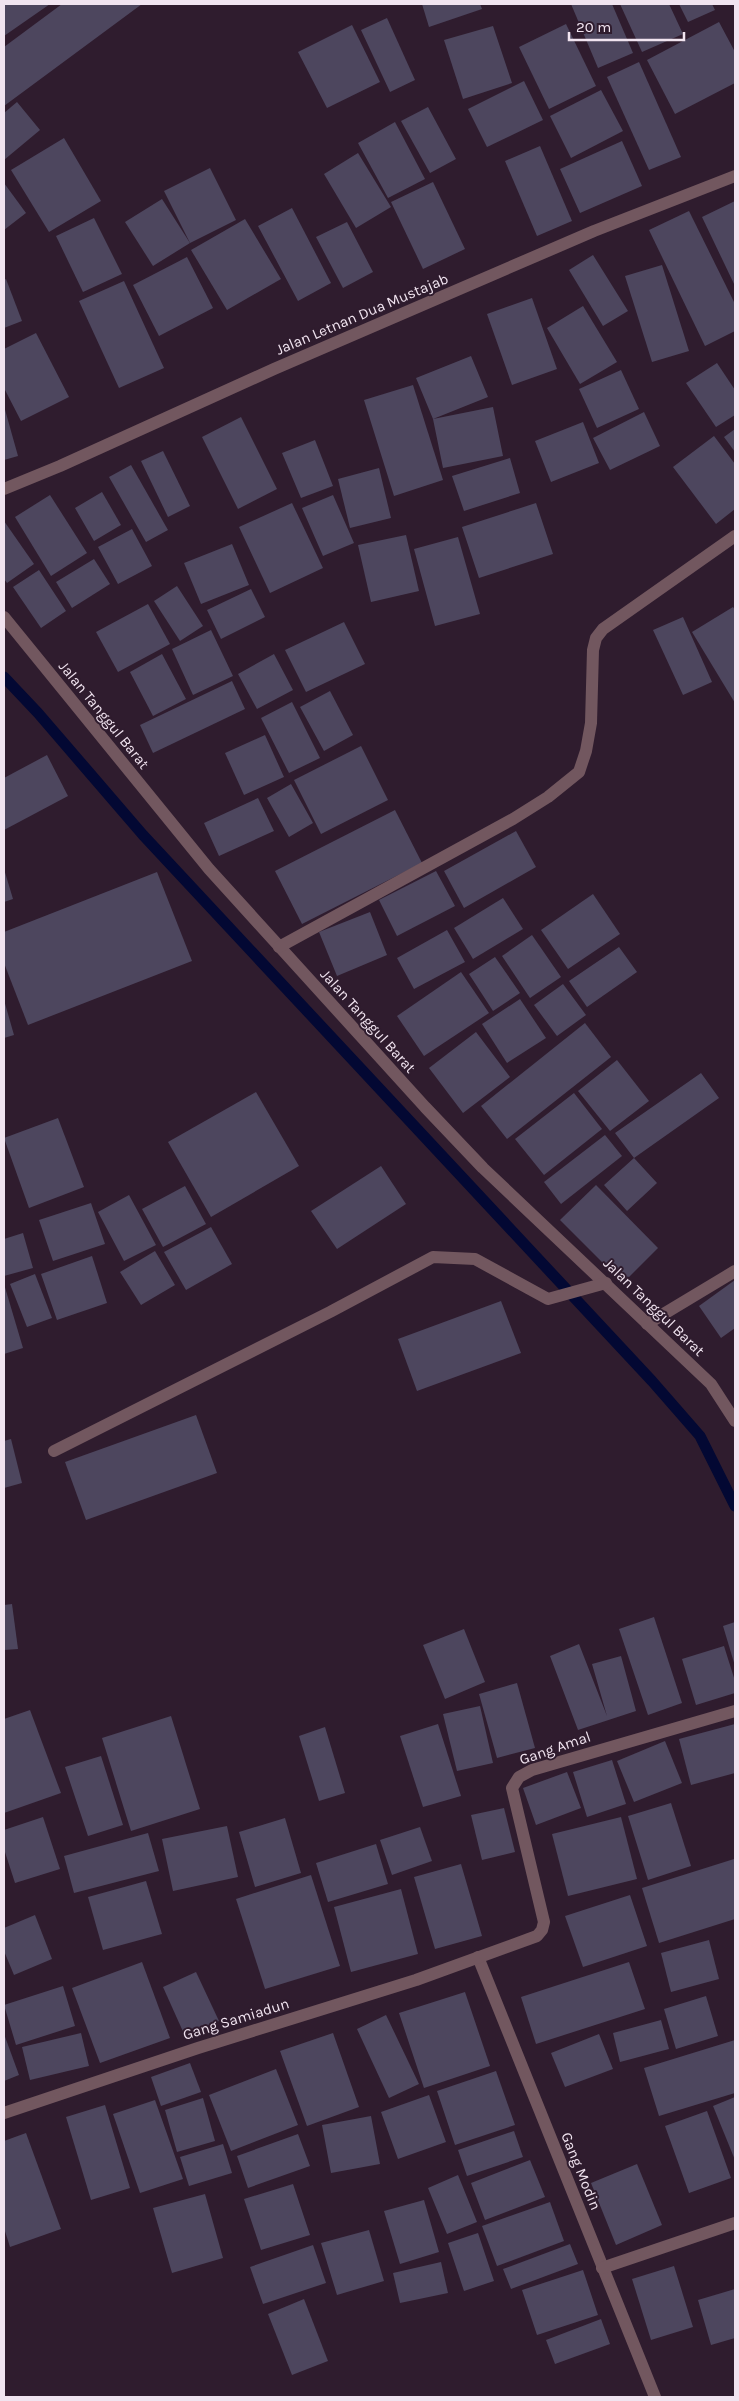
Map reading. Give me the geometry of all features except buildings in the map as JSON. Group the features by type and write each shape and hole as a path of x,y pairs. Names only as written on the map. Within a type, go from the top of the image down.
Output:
{"street":[{"name":"Jalan Letnan Dua Mustajab","path":"4,488 60,466 274,369 594,231 735,176"},
{"path":"279,947 513,819 548,797 579,772 586,752 591,723 593,650 596,638 609,624 735,536"},
{"name":"Jalan Tanggul Barat","path":"4,618 209,869 279,947 484,1168 711,1384 735,1421"},
{"path":"54,1451 330,1312 433,1257 475,1259 548,1299 606,1283"},
{"path":"647,1324 735,1271"},
{"name":"Gang Amal","path":"478,1958 538,1936 544,1922 512,1788 519,1777 532,1770 735,1711"},
{"name":"Gang Samiadun","path":"4,2113 198,2048 416,1980 478,1958"},
{"name":"Gang Modin","path":"478,1958 654,2397"},
{"path":"602,2268 735,2223"}],"waterway":[{"path":"4,677 38,713 143,835 652,1381 700,1436 735,1506"}]}
